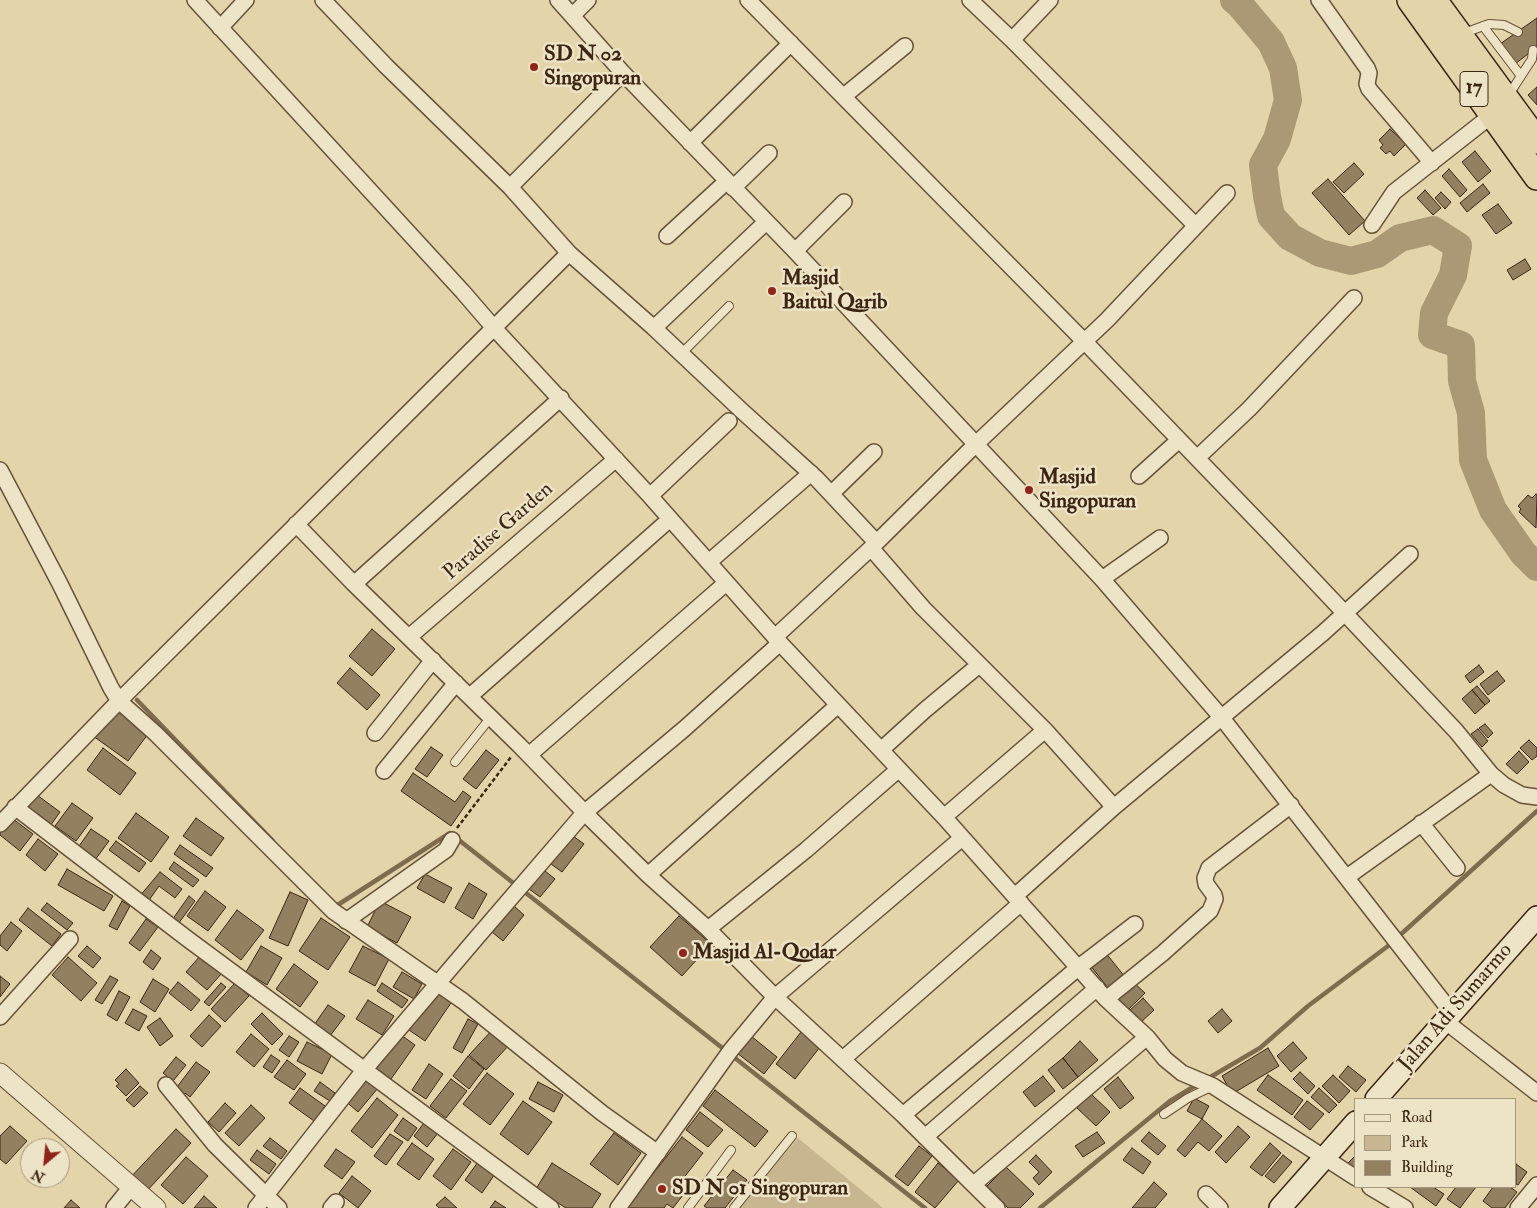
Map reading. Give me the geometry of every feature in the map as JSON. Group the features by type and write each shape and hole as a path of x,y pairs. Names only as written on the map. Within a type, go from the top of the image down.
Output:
{"highway":[{"name":"17","path":"1410,0 1451,40 1499,107 1537,177"},
{"name":"17","path":"1434,0 1451,40"},
{"name":"17","path":"1499,107 1537,141"}],"main road":[{"name":"Jalan Adi Sumarmo","path":"1377,1098 1448,1017 1534,926"},
{"path":"1280,1208 1354,1124"}],"street":[{"path":"195,0 494,328 561,398 778,640 944,817 1102,993 1147,1037 1165,1059 1182,1073 1205,1083 1354,1177"},
{"path":"220,28 246,0"},
{"path":"322,0 386,66 510,187 569,253 654,328 811,473 831,494 923,608 1045,730 1114,807"},
{"path":"558,0 623,73 795,251 1102,579 1222,718 1347,877 1448,1017 1537,1093"},
{"path":"573,15 588,0"},
{"path":"748,0 1271,534 1344,614 1456,731 1491,774 1504,785 1522,794 1537,797"},
{"path":"971,0 1196,226"},
{"path":"1012,40 1050,0"},
{"path":"1319,0 1367,68 1369,73 1368,89 1432,163"},
{"path":"690,142 791,43"},
{"path":"844,96 905,46"},
{"path":"510,187 623,73"},
{"path":"1372,225 1394,192 1499,107"},
{"path":"667,236 769,153"},
{"path":"256,1208 365,1070 584,813 684,729 778,640 976,444 1107,320 1227,193"},
{"path":"795,251 844,202"},
{"path":"654,328 766,222"},
{"path":"0,824 119,701 569,253"},
{"path":"1197,458 1249,409 1354,298"},
{"path":"354,584 561,398"},
{"path":"650,496 729,422"},
{"path":"1138,476 1180,440"},
{"path":"831,494 874,452"},
{"name":"Paradise Garden","path":"409,637 616,459"},
{"path":"0,470 119,701 155,733 298,877 346,921 439,983 602,1113 658,1153"},
{"path":"709,562 811,473"},
{"path":"470,696 670,519"},
{"path":"296,524 354,584 524,750 584,813 648,875 708,929 775,997 844,1058 998,1208"},
{"path":"1102,579 1160,538"},
{"path":"844,1058 1018,899 1114,807 1344,614 1410,554"},
{"path":"524,750 726,582"},
{"path":"375,733 433,660"},
{"path":"881,750 979,665"},
{"path":"384,771 456,683"},
{"path":"648,875 838,705"},
{"path":"944,817 1045,730"},
{"path":"708,929 806,850 899,769"},
{"path":"1347,877 1491,774"},
{"path":"925,1137 1102,993 1163,953 1210,910 1215,899 1206,884 1205,878 1209,868 1290,805"},
{"path":"15,808 189,940 551,1208"},
{"path":"1421,823 1457,868"},
{"path":"346,921 446,850 454,835"},
{"path":"618,1208 731,1050 775,997 962,838"},
{"path":"903,1115 1079,967 1135,924"},
{"path":"0,1017 70,939"},
{"path":"974,1184 1147,1037"},
{"path":"0,1073 156,1208"},
{"path":"166,1085 215,1145 280,1208"},
{"path":"1518,1208 1537,1185"},
{"path":"114,1208 131,1187"},
{"path":"1372,1188 1405,1208"},
{"path":"1206,1194 1220,1208"}],"lane":[{"path":"1451,40 1489,24 1504,25 1518,32"},
{"path":"1483,26 1521,76"},
{"path":"1499,107 1532,59 1533,50"},
{"path":"682,354 729,306"},
{"path":"455,762 491,717"},
{"path":"1164,1114 1188,1098 1205,1083"},
{"path":"734,1208 792,1136"},
{"path":"688,1208 731,1150"}],"path":[{"path":"454,835 524,750"}],"green space":[{"path":"798,1138 883,1208 739,1208"}],"building":[{"path":"1537,18 1537,47 1515,64 1500,44"},
{"path":"1537,87 1537,105 1528,95"},
{"path":"1390,129 1406,144 1394,156 1390,151 1386,154 1380,148 1383,145 1379,140"},
{"path":"1475,151 1491,171 1478,182 1462,162"},
{"path":"1354,163 1364,174 1344,193 1333,182"},
{"path":"1449,169 1467,190 1460,197 1442,176"},
{"path":"1328,179 1365,221 1349,235 1312,193"},
{"path":"1483,184 1490,193 1467,212 1460,203"},
{"path":"1425,190 1441,208 1433,215 1417,198"},
{"path":"1441,192 1451,202 1445,209 1435,198"},
{"path":"1498,204 1512,223 1496,234 1482,215"},
{"path":"1525,259 1531,269 1513,280 1507,270"},
{"path":"1536,494 1536,528 1519,512 1521,509 1518,506 1528,495 1532,498"},
{"path":"372,629 395,649 372,676 349,656"},
{"path":"1479,665 1484,672 1470,683 1465,676"},
{"path":"350,668 380,695 367,710 337,683"},
{"path":"1497,671 1505,681 1488,695 1480,684"},
{"path":"1477,686 1490,701 1485,705 1472,690"},
{"path":"1472,690 1485,705 1475,714 1462,699"},
{"path":"113,708 148,734 128,761 93,736"},
{"path":"1485,724 1493,733 1488,738 1479,728"},
{"path":"1478,729 1488,741 1482,747 1471,734"},
{"path":"1529,740 1537,748 1537,756 1532,760 1520,748"},
{"path":"431,747 443,755 427,777 415,769"},
{"path":"103,748 136,773 120,795 87,770"},
{"path":"486,750 499,760 476,789 463,779"},
{"path":"1519,751 1529,762 1517,774 1506,764"},
{"path":"413,773 455,802 463,791 471,797 451,826 401,791"},
{"path":"37,795 60,812 48,829 25,812"},
{"path":"72,803 93,818 76,841 55,826"},
{"path":"136,813 169,837 151,862 118,838"},
{"path":"9,816 33,834 20,851 0,835 0,827"},
{"path":"196,818 224,838 211,856 183,836"},
{"path":"91,829 109,841 92,864 75,852"},
{"path":"569,833 584,844 562,872 547,861"},
{"path":"38,839 58,854 45,871 26,855"},
{"path":"116,841 146,863 139,872 109,850"},
{"path":"180,845 213,868 206,877 174,854"},
{"path":"174,862 199,880 193,887 169,869"},
{"path":"540,867 555,879 540,897 525,886"},
{"path":"67,869 113,896 104,911 58,885"},
{"path":"160,872 182,889 175,898 159,886 147,903 139,897"},
{"path":"425,874 452,888 444,903 417,888"},
{"path":"469,883 487,894 473,919 455,908"},
{"path":"205,891 226,907 208,931 187,916"},
{"path":"290,892 308,900 288,946 269,938"},
{"path":"189,896 195,901 178,924 172,920"},
{"path":"122,901 130,906 117,930 109,926"},
{"path":"380,901 411,917 397,943 367,927"},
{"path":"47,903 73,923 67,930 41,910"},
{"path":"514,906 524,915 503,941 492,932"},
{"path":"28,908 61,934 52,946 19,920"},
{"path":"237,910 264,930 241,960 215,940"},
{"path":"679,916 711,944 682,976 650,947"},
{"path":"321,918 350,937 328,970 299,951"},
{"path":"146,919 158,927 140,951 129,943"},
{"path":"11,922 22,931 7,951 0,945 0,936"},
{"path":"87,946 101,958 93,968 78,956"},
{"path":"261,946 282,958 267,985 246,972"},
{"path":"363,946 389,959 375,986 349,972"},
{"path":"151,950 161,958 153,970 143,962"},
{"path":"1105,952 1125,977 1109,989 1089,964"},
{"path":"201,955 222,973 207,990 186,972"},
{"path":"68,957 97,983 81,1001 52,975"},
{"path":"294,964 318,982 300,1007 276,989"},
{"path":"402,972 422,984 414,999 393,987"},
{"path":"0,976 10,984 0,997"},
{"path":"110,976 118,980 102,1004 95,1000"},
{"path":"153,979 169,989 155,1012 140,1002"},
{"path":"1132,981 1145,993 1129,1009 1117,998"},
{"path":"178,982 200,1000 191,1011 169,993"},
{"path":"221,983 226,987 209,1006 204,1002"},
{"path":"235,983 249,996 225,1022 211,1009"},
{"path":"382,983 408,1000 402,1008 377,991"},
{"path":"437,989 453,1000 425,1041 409,1030"},
{"path":"119,991 130,997 117,1021 107,1015"},
{"path":"1143,998 1154,1010 1139,1024 1128,1012"},
{"path":"368,1000 394,1016 382,1035 356,1019"},
{"path":"328,1005 345,1016 330,1036 314,1025"},
{"path":"133,1009 147,1016 139,1031 125,1023"},
{"path":"1222,1009 1232,1021 1218,1033 1208,1021"},
{"path":"262,1013 283,1034 272,1045 251,1024"},
{"path":"209,1015 221,1026 202,1047 190,1036"},
{"path":"160,1018 173,1036 160,1046 147,1027"},
{"path":"468,1019 478,1024 462,1053 453,1048"},
{"path":"494,1028 511,1043 486,1070 469,1055"},
{"path":"397,1032 415,1045 391,1079 373,1066"},
{"path":"801,1032 820,1047 795,1079 776,1064"},
{"path":"251,1034 269,1049 254,1067 236,1052"},
{"path":"289,1036 299,1042 289,1057 279,1050"},
{"path":"751,1036 777,1057 764,1074 737,1053"},
{"path":"1080,1041 1098,1060 1078,1077 1063,1058"},
{"path":"307,1042 332,1054 322,1074 297,1061"},
{"path":"1293,1042 1307,1058 1291,1072 1277,1056"},
{"path":"1268,1048 1279,1066 1232,1094 1222,1076"},
{"path":"271,1055 280,1061 272,1073 263,1067"},
{"path":"468,1056 484,1069 469,1089 453,1076"},
{"path":"176,1057 186,1065 173,1081 163,1073"},
{"path":"1063,1058 1078,1077 1063,1089 1048,1070"},
{"path":"287,1060 306,1074 294,1090 274,1077"},
{"path":"196,1062 210,1072 190,1097 185,1093 181,1098 175,1094 179,1089 177,1087"},
{"path":"429,1064 443,1074 426,1099 412,1090"},
{"path":"1348,1066 1366,1080 1356,1092 1339,1077"},
{"path":"126,1069 139,1083 126,1096 116,1086 119,1084 115,1080"},
{"path":"1300,1072 1315,1086 1308,1094 1293,1079"},
{"path":"487,1073 514,1094 490,1125 463,1104"},
{"path":"364,1075 378,1088 358,1112 343,1099"},
{"path":"1268,1075 1303,1100 1292,1115 1257,1090"},
{"path":"1333,1075 1350,1091 1339,1103 1322,1086"},
{"path":"1043,1076 1055,1091 1035,1107 1023,1092"},
{"path":"1118,1077 1134,1098 1120,1109 1104,1089"},
{"path":"451,1079 467,1091 446,1118 430,1106"},
{"path":"320,1082 335,1093 330,1101 314,1091"},
{"path":"538,1082 563,1095 554,1112 529,1099"},
{"path":"140,1086 148,1093 134,1107 126,1100"},
{"path":"300,1088 325,1106 314,1121 289,1103"},
{"path":"1319,1088 1337,1105 1329,1113 1311,1097"},
{"path":"715,1090 768,1131 755,1147 703,1106"},
{"path":"1091,1094 1110,1112 1096,1126 1077,1108"},
{"path":"377,1098 398,1115 372,1148 351,1131"},
{"path":"1194,1098 1209,1106 1202,1119 1187,1111"},
{"path":"523,1101 552,1122 528,1155 500,1134"},
{"path":"1307,1101 1324,1114 1310,1130 1294,1117"},
{"path":"225,1103 236,1113 219,1132 208,1122"},
{"path":"251,1105 265,1118 239,1146 225,1133"},
{"path":"700,1112 723,1130 708,1147 686,1130"},
{"path":"403,1118 417,1128 408,1141 394,1131"},
{"path":"1202,1119 1222,1136 1209,1151 1198,1142 1185,1157 1177,1150"},
{"path":"424,1123 438,1133 427,1147 414,1136"},
{"path":"10,1126 24,1138 20,1138 20,1149 6,1164 0,1159 0,1136"},
{"path":"1238,1126 1250,1137 1226,1163 1215,1152"},
{"path":"176,1129 191,1143 145,1193 129,1179"},
{"path":"1097,1132 1105,1143 1083,1157 1075,1146"},
{"path":"1149,1132 1166,1146 1158,1155 1141,1141"},
{"path":"614,1133 641,1153 618,1185 590,1164"},
{"path":"390,1134 403,1142 386,1165 374,1156"},
{"path":"682,1137 703,1153 679,1184 687,1190 673,1208 667,1204 664,1208 626,1208"},
{"path":"270,1138 287,1151 281,1159 263,1146"},
{"path":"412,1143 434,1159 419,1180 397,1164"},
{"path":"1270,1143 1281,1153 1262,1176 1250,1167"},
{"path":"919,1146 932,1156 908,1186 895,1176"},
{"path":"1132,1148 1151,1162 1143,1174 1123,1160"},
{"path":"336,1149 355,1162 342,1179 324,1166"},
{"path":"453,1149 471,1162 451,1190 433,1176"},
{"path":"257,1150 276,1164 269,1174 250,1160"},
{"path":"1036,1155 1052,1172 1039,1185 1033,1178 1039,1172 1029,1162"},
{"path":"1283,1155 1292,1162 1274,1183 1265,1176"},
{"path":"186,1157 208,1176 183,1204 161,1185"},
{"path":"1354,1157 1354,1170 1346,1165"},
{"path":"478,1162 495,1174 482,1193 465,1180"},
{"path":"552,1163 601,1194 592,1208 566,1208 536,1189"},
{"path":"938,1163 959,1180 935,1208 915,1192"},
{"path":"1517,1165 1527,1172 1517,1184"},
{"path":"1006,1167 1034,1194 1020,1208 1008,1208 987,1186"},
{"path":"733,1170 747,1180 725,1208 707,1208 704,1206"},
{"path":"352,1176 371,1191 358,1208 339,1193"},
{"path":"1154,1182 1167,1194 1155,1208 1132,1208"},
{"path":"1411,1188 1435,1188 1444,1194 1436,1206"},
{"path":"1455,1188 1475,1188 1460,1208 1447,1199"},
{"path":"1492,1188 1511,1188 1517,1192 1505,1208 1492,1208 1483,1201"},
{"path":"204,1196 217,1208 194,1208"},
{"path":"445,1197 457,1208 439,1208 436,1205"},
{"path":"71,1200 80,1208 64,1208"},
{"path":"495,1201 506,1208 490,1208"}],"waterway":[{"path":"1234,0 1271,42 1283,68 1288,100 1277,139 1263,165 1271,216 1290,237 1320,253 1351,261 1377,254 1400,238 1433,230 1458,246 1453,275 1434,313 1432,335 1461,345 1462,381 1471,413 1473,460 1493,510 1523,553 1537,567"},
{"path":"137,700 273,841"},
{"path":"1207,1079 1260,1048 1308,1006 1388,946 1537,811"},
{"path":"334,904 336,906 450,833 925,1208"},
{"path":"1040,1208 1170,1101 1198,1084"}],"place":[{"name":"SD N 02 Singopuran","path":"534,67"},
{"name":"Masjid Baitul Qarib","path":"772,291"},
{"name":"Masjid Singopuran","path":"1029,490"},
{"name":"Masjid Al-Qodar","path":"683,953"},
{"name":"SD N 01 Singopuran","path":"662,1189"}]}
